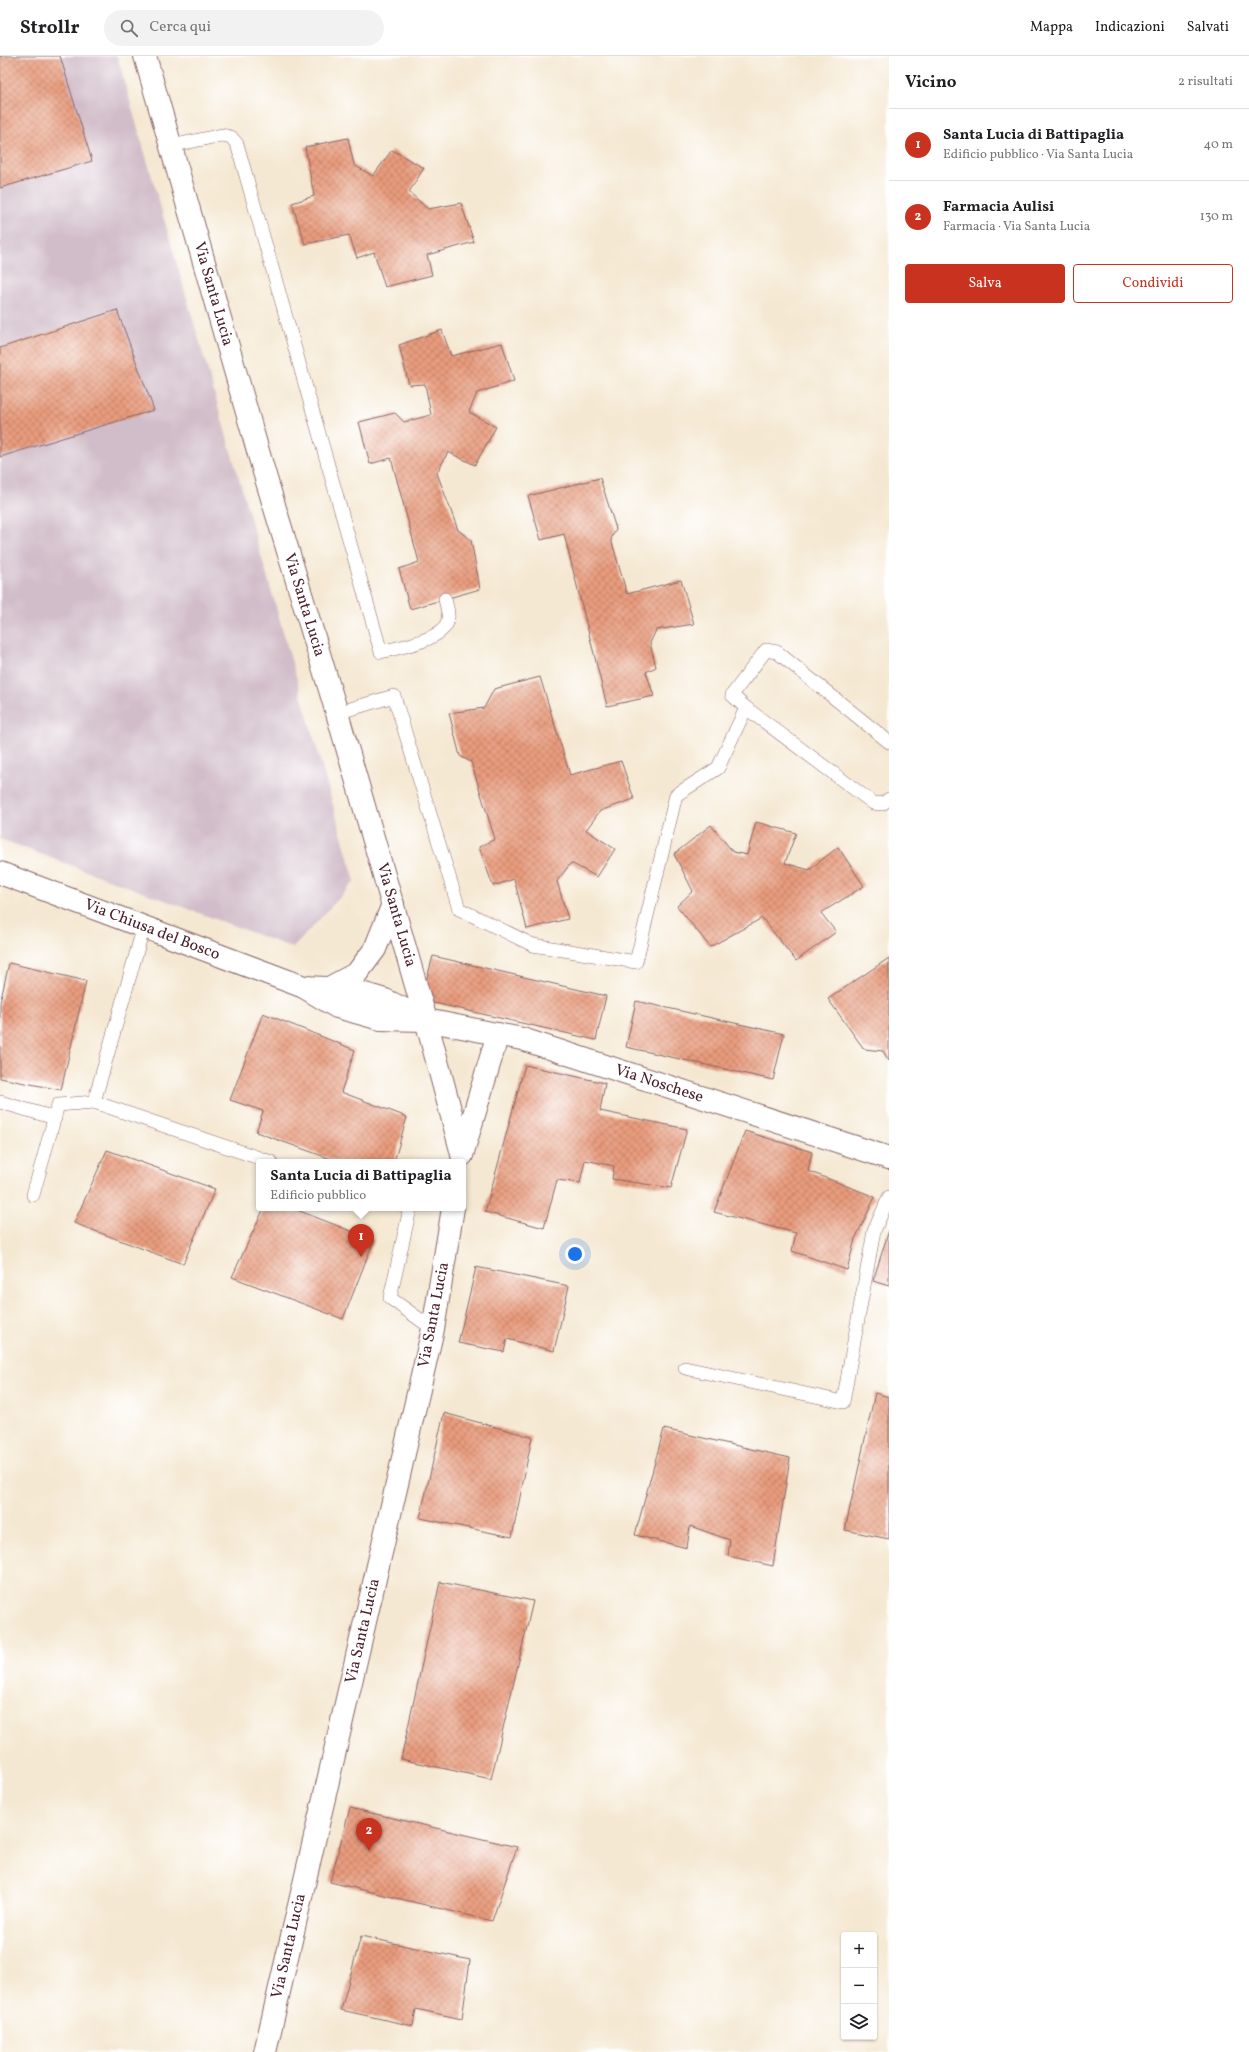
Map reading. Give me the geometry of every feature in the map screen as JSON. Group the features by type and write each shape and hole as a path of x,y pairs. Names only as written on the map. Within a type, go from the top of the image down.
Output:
{"street":[{"name":"Via Santa Lucia","path":"145,56 262,464 393,904 426,1020 462,1158"},
{"name":"Via Chiusa del Bosco","path":"0,873 144,926 304,988 337,1007 380,1019 426,1020"},
{"path":"329,988 357,974 375,949 393,904"},
{"name":"Via Chiusa del Bosco","path":"304,988 348,989 385,1000 426,1020"},
{"name":"Via Noschese","path":"426,1020 522,1039 889,1158"},
{"name":"Via Santa Lucia","path":"462,1158 498,1034"},
{"name":"Via Santa Lucia","path":"266,2052 433,1329 453,1211"}],"lane":[{"path":"171,146 222,135 231,136 237,144 381,652 432,638 443,630 448,618 445,599"},
{"path":"889,742 777,652 766,650 732,695 746,708 873,803 882,804 889,799"},
{"path":"337,713 394,696 459,909 533,945 636,962 676,795 718,768 746,708"},
{"path":"94,1102 144,926"},
{"path":"0,1102 55,1118"},
{"path":"33,1196 58,1105 94,1102 262,1159"},
{"path":"685,1368 844,1402 874,1231 889,1197"},
{"path":"410,1211 390,1298 433,1329"}],"shaded area":[{"path":"0,56 117,56 355,881 293,948 0,839"}],"building":[{"path":"0,56 60,56 92,161 0,188"},
{"path":"348,138 354,165 373,176 392,150 424,168 409,192 428,209 461,203 474,242 427,255 432,275 385,287 374,252 357,258 349,235 305,244 292,203 314,196 305,147"},
{"path":"117,310 154,410 0,457 0,348"},
{"path":"442,330 451,356 502,343 514,381 477,393 469,412 496,427 475,465 448,452 437,473 458,530 471,540 480,589 410,609 399,569 419,562 391,458 370,464 359,422 395,413 404,422 431,415 425,384 409,385 399,345"},
{"path":"600,478 616,529 611,539 627,594 681,580 694,624 656,630 650,643 656,667 646,672 654,696 607,706 564,534 541,540 528,496"},
{"path":"540,677 570,775 621,761 634,799 600,811 586,830 615,849 597,877 571,863 557,881 568,919 527,929 514,879 493,886 479,847 495,839 471,762 460,756 449,713 484,708 494,689"},
{"path":"756,822 796,833 785,863 809,870 838,847 864,886 821,913 836,932 796,961 762,918 710,947 677,906 693,891 674,854 711,825 733,852 747,855"},
{"path":"433,956 606,996 596,1040 421,1000"},
{"path":"889,958 889,1061 883,1051 864,1049 828,999"},
{"path":"9,963 86,981 61,1090 0,1078 0,1003"},
{"path":"636,1001 784,1034 773,1080 626,1047"},
{"path":"263,1013 355,1050 341,1092 407,1117 395,1159 331,1159 256,1132 263,1111 230,1100"},
{"path":"525,1065 605,1083 600,1111 687,1129 671,1188 612,1179 614,1166 585,1160 580,1183 557,1180 544,1228 485,1212"},
{"path":"745,1131 812,1152 808,1171 875,1197 855,1239 847,1270 792,1251 796,1233 714,1212"},
{"path":"107,1150 215,1189 183,1264 74,1223"},
{"path":"263,1211 300,1211 374,1240 343,1319 232,1277"},
{"path":"889,1230 889,1286 873,1281"},
{"path":"476,1267 569,1286 554,1351 507,1339 504,1352 458,1343"},
{"path":"875,1393 889,1397 889,1539 845,1530"},
{"path":"444,1413 532,1437 512,1537 420,1518"},
{"path":"664,1429 790,1458 773,1566 728,1556 730,1540 690,1526 687,1548 635,1535"},
{"path":"440,1582 533,1601 491,1779 401,1759"},
{"path":"350,1808 517,1847 492,1921 330,1882"},
{"path":"361,1936 470,1960 462,2019 416,2009 413,2026 341,2010"}],"place":[{"name":"Santa Lucia di Battipaglia","path":"361,1257"},
{"name":"Farmacia Aulisi","path":"369,1851"}]}
